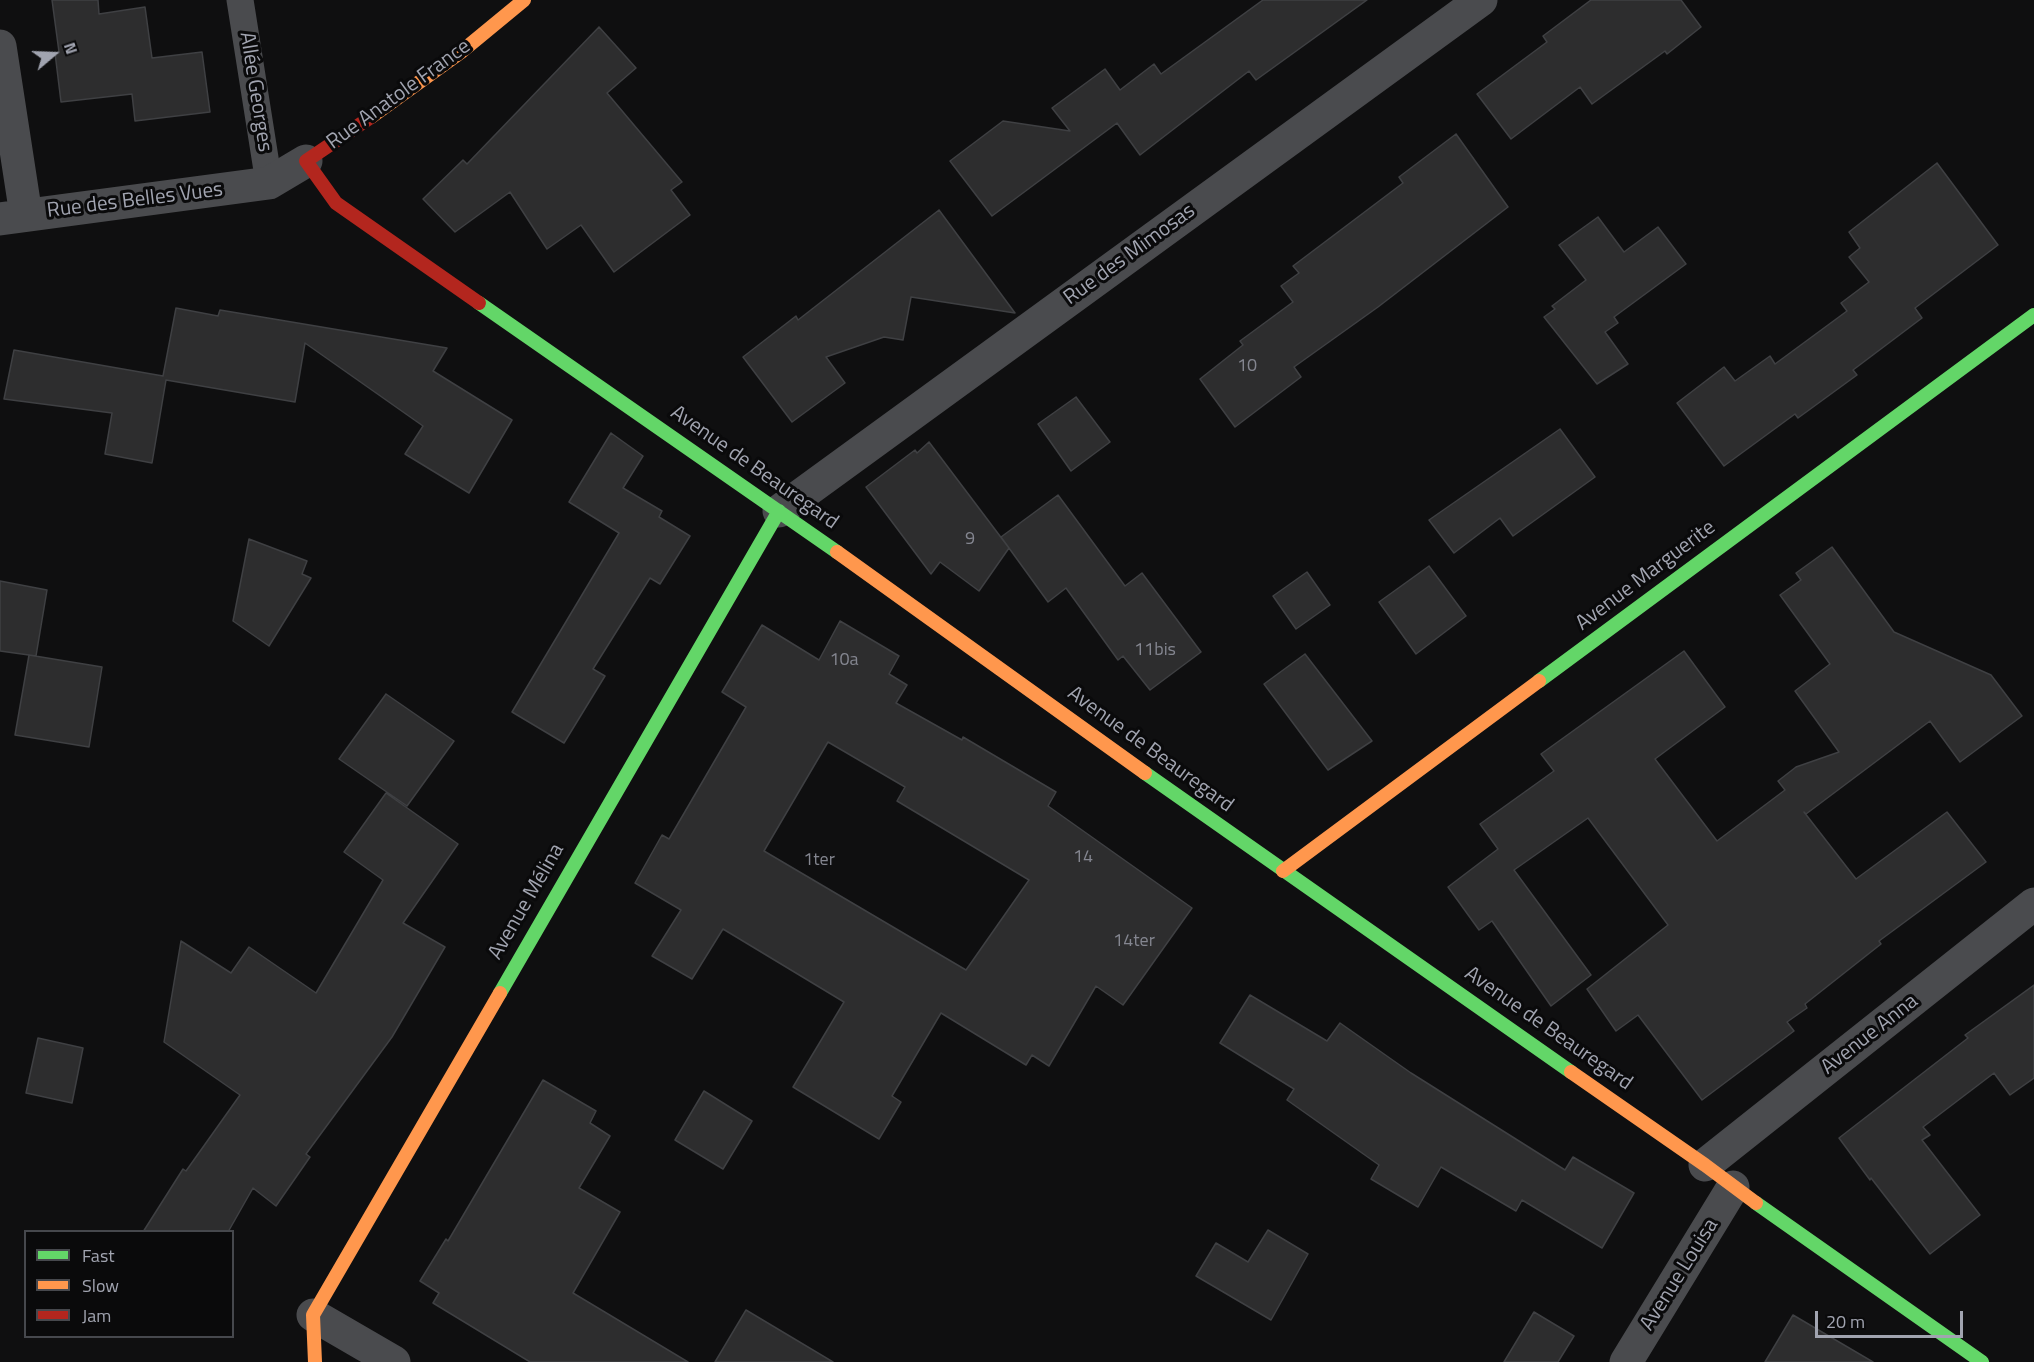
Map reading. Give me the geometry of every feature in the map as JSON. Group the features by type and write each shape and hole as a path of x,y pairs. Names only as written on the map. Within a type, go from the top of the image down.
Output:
{"street":[{"name":"Rue Anatole France","path":"270,183 341,139 451,59 524,0"},
{"name":"Rue des Mimosas","path":"778,511 1481,0"},
{"path":"0,46 13,217"},
{"name":"Avenue de Beauregard","path":"306,161 336,203 778,511 1283,871 1705,1164 1733,1187 1982,1362"},
{"name":"Rue des Belles Vues","path":"13,217 270,183"},
{"name":"Avenue Marguerite","path":"1283,871 2034,315"},
{"name":"Avenue Mélina","path":"313,1315 778,511"},
{"name":"Avenue Anna","path":"1705,1164 2034,904"},
{"name":"Avenue Louisa","path":"1626,1362 1733,1187"},
{"path":"313,1315 315,1362"},
{"path":"313,1315 394,1362"}],"lane":[{"name":"Allée Georges","path":"240,0 270,183"}],"building":[{"path":"52,0 98,0 99,14 145,7 152,58 202,52 210,112 135,121 132,94 61,102 55,53 59,52"},
{"path":"1263,0 1367,0 1256,80 1249,71 1140,155 1117,123 992,216 950,161 1003,121 1070,131 1052,108 1105,69 1120,90 1154,64 1161,74"},
{"path":"1591,0 1681,0 1701,27 1667,54 1665,51 1592,104 1580,87 1511,139 1477,94 1547,42 1543,36"},
{"path":"599,27 636,68 607,93 682,182 671,190 690,215 614,272 581,225 547,249 510,192 455,232 423,199 463,160 467,164"},
{"path":"1456,134 1508,207 1378,307 1294,367 1301,377 1235,427 1200,379 1243,345 1240,341 1293,302 1281,286 1299,273 1293,266 1403,183 1399,177"},
{"path":"1937,163 1998,245 1915,308 1922,318 1853,370 1857,375 1798,418 1795,414 1724,466 1677,403 1724,367 1735,381 1770,356 1775,364 1847,311 1841,303 1869,282 1849,257 1860,248 1849,232"},
{"path":"939,210 1015,313 911,297 903,340 884,337 826,357 845,383 792,422 743,357 796,316 798,320"},
{"path":"1598,217 1624,252 1658,227 1686,264 1614,317 1618,323 1605,332 1628,364 1597,384 1544,317 1555,309 1552,306 1586,280 1559,245"},
{"path":"176,308 218,316 220,310 447,348 433,371 512,420 469,493 405,454 423,426 305,343 295,402 166,380 152,463 105,454 112,413 4,399 14,350 163,376"},
{"path":"1076,397 1110,442 1071,471 1038,424"},
{"path":"1560,429 1595,477 1513,536 1500,518 1454,553 1429,520"},
{"path":"611,433 643,456 623,488 662,511 659,517 690,536 660,584 650,578 593,669 605,676 564,743 512,712 619,533 569,502"},
{"path":"929,442 1009,548 979,591 940,562 931,574 866,487 915,450 917,453"},
{"path":"1058,495 1125,586 1142,573 1201,652 1150,690 1123,656 1118,660 1066,588 1048,602 1001,537"},
{"path":"249,539 307,561 302,574 311,578 269,646 233,621"},
{"path":"1832,547 1894,632 1991,675 2022,716 1960,762 1930,721 1806,814 1804,812 1856,879 1947,812 1986,862 1879,941 1881,944 1805,1004 1807,1008 1787,1022 1794,1031 1702,1100 1638,1015 1616,1031 1587,989 1668,925 1588,818 1514,870 1591,975 1551,1006 1492,921 1479,930 1448,887 1498,849 1480,824 1554,771 1541,754 1684,651 1725,707 1655,759 1717,841 1785,790 1778,781 1796,767 1839,752 1795,691 1830,664 1780,595 1801,580 1796,573"},
{"path":"1429,566 1466,616 1416,654 1379,602"},
{"path":"1307,572 1330,605 1296,629 1273,596"},
{"path":"0,581 47,590 36,656 0,651"},
{"path":"840,621 899,656 889,674 907,685 896,703 962,740 963,737 1056,792 1048,806 1192,908 1123,1005 1096,986 1049,1066 1032,1055 1026,1065 941,1013 892,1096 901,1102 879,1139 793,1087 844,1002 723,929 692,979 652,956 681,910 635,883 662,835 669,839 746,707 722,692 762,625 819,660","holes":["828,742 905,787 897,801 1029,880 966,970 764,851"]},
{"path":"1305,654 1372,741 1328,770 1264,684"},
{"path":"29,655 102,667 89,747 15,735"},
{"path":"386,694 454,741 407,806 339,759"},
{"path":"386,793 458,844 403,923 445,947 392,1037 306,1154 310,1157 276,1206 253,1188 229,1230 144,1230 183,1169 186,1171 240,1095 164,1042 181,941 231,973 249,947 316,993 383,880 344,852"},
{"path":"2034,985 2034,1078 2010,1095 1994,1073 1923,1127 1930,1135 1922,1140 1980,1215 1930,1254 1839,1138 1968,1038 1965,1035"},
{"path":"1250,995 1327,1041 1340,1023 1411,1073 1565,1170 1573,1157 1634,1193 1602,1248 1522,1200 1516,1211 1441,1167 1418,1207 1371,1179 1379,1165 1287,1100 1294,1089 1220,1043"},
{"path":"38,1038 83,1048 72,1103 26,1093"},
{"path":"543,1080 596,1111 590,1123 610,1136 579,1188 620,1212 573,1293 688,1362 530,1362 433,1303 439,1293 420,1281 446,1239 448,1241"},
{"path":"704,1091 752,1121 723,1169 675,1140"},
{"path":"1268,1230 1308,1254 1271,1320 1196,1276 1216,1243 1248,1262"},
{"path":"746,1310 833,1362 715,1362"},
{"path":"1534,1312 1574,1336 1558,1362 1504,1362"},
{"path":"1793,1315 1873,1362 1765,1362"}],"traffic: fast":[{"path":"479,303 837,552"},
{"path":"1539,681 2034,315"},
{"path":"500,993 779,511"},
{"path":"1145,773 1571,1072"},
{"path":"1756,1203 1982,1362"}],"traffic: slow":[{"path":"371,117 461,52 524,0"},
{"path":"837,552 1145,773"},
{"path":"1283,871 1539,681"},
{"path":"315,1362 313,1315 500,993"},
{"path":"1571,1072 1756,1203"}],"traffic: jam":[{"path":"371,117 306,161 336,203 479,303"}]}
